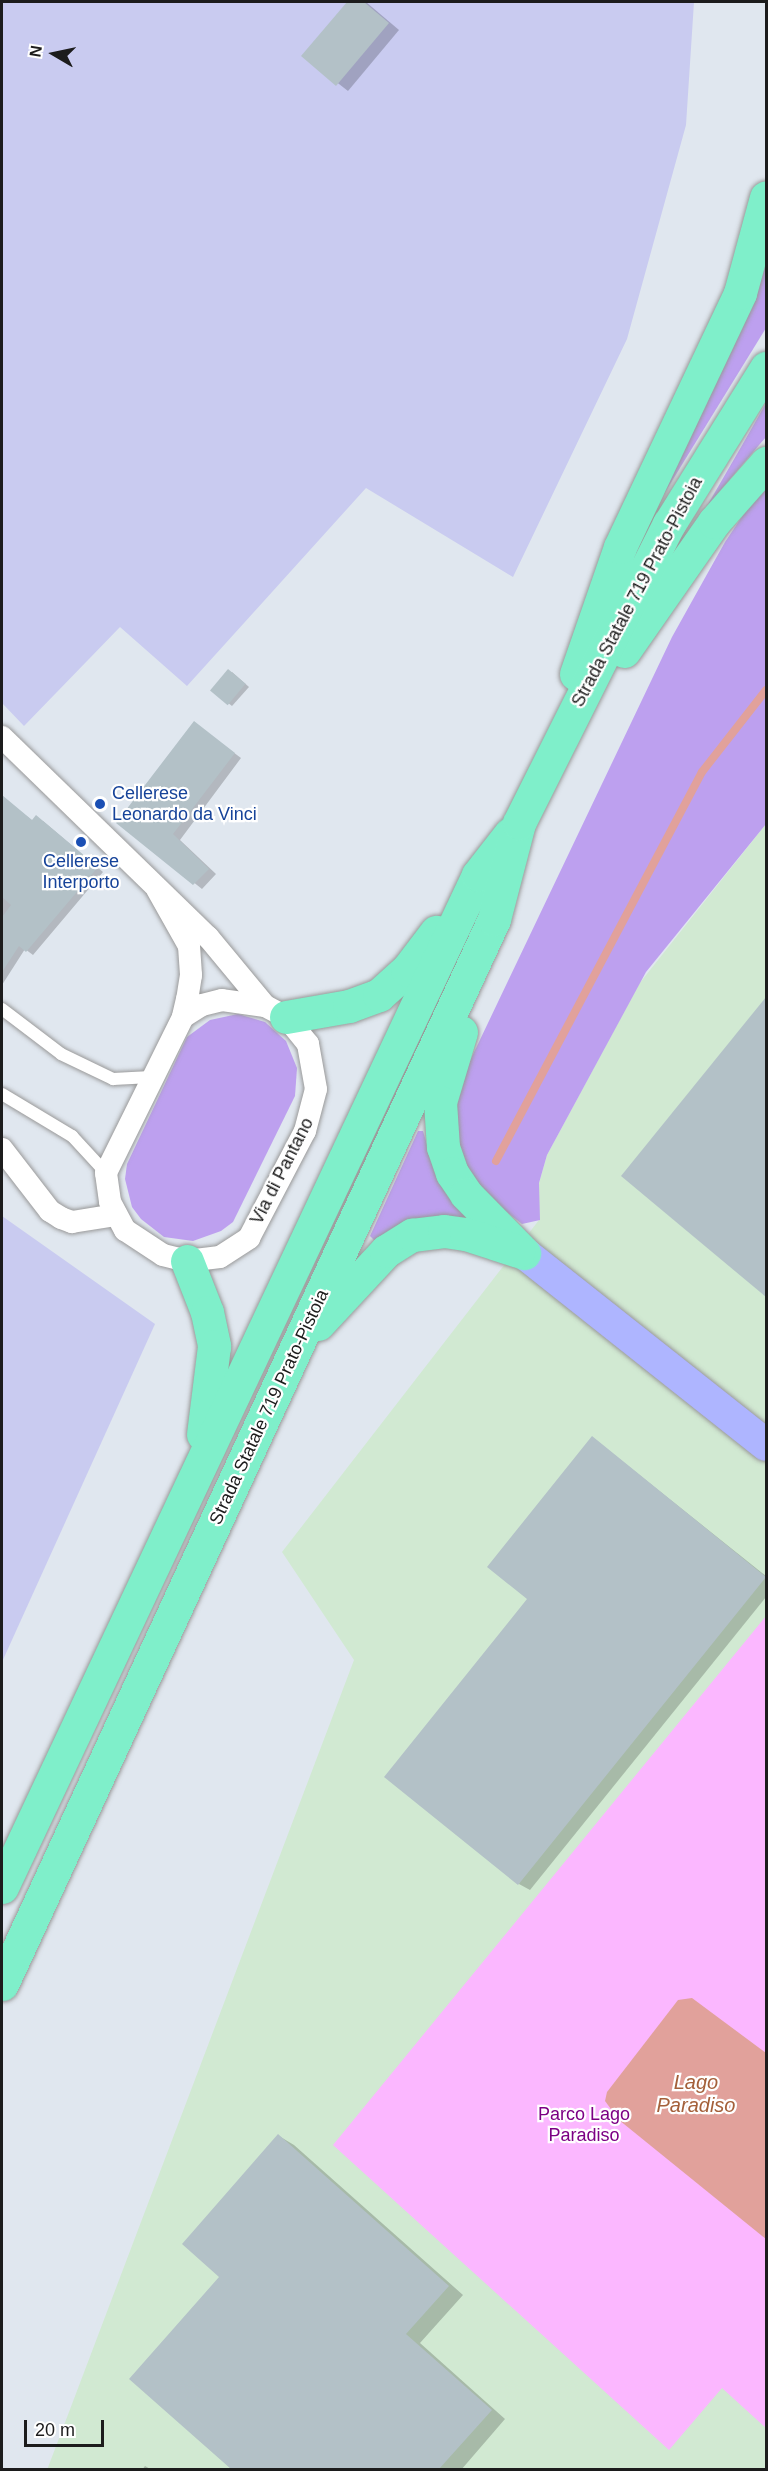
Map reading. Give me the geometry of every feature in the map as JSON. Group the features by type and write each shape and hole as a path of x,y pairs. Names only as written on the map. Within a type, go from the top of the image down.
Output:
{"highway":[{"path":"554,750 604,587 740,293 766,197"},
{"name":"Strada Statale 719 Prato-Pistoia","path":"2,1984 494,919 519,823 669,524 766,368"},
{"path":"554,750 714,522 766,463"},
{"name":"Strada Statale 719 Prato-Pistoia","path":"2,1887 478,875 519,823"},
{"path":"275,1012 350,1006 380,995 407,970 478,875"},
{"path":"494,919 440,1102 440,1128 452,1173 466,1194 524,1253"},
{"path":"295,1350 386,1251 412,1236 444,1231 466,1234 524,1253"},
{"path":"187,1261 207,1312 214,1346 196,1475"}],"street":[{"name":"Via di Pantano","path":"2,737 208,938 275,1012 308,1044 316,1089 304,1131 249,1238 220,1257 187,1261 163,1255 125,1230 110,1202 106,1173 151,1077 183,1017 191,975 189,946 157,889"},
{"path":"183,1017 202,1005 222,1000 275,1012"},
{"path":"2,1149 50,1211 61,1218 72,1222 116,1215"},
{"path":"524,1253 766,1445"}],"lane":[{"path":"2,1009 61,1054 113,1079 151,1077"},
{"path":"2,1094 72,1136 106,1173"}],"shaded area":[{"path":"2,2 694,2 686,125 627,339 513,577 366,488 187,686 120,627 24,726 2,703"},
{"path":"766,248 766,328 659,502"},
{"path":"766,403 766,437 707,506 741,447"},
{"path":"766,481 766,824 646,972 547,1155 539,1183 540,1220 522,1224 481,1192 452,1141 457,1088 672,637 725,542"},
{"path":"766,824 766,2469 47,2470 354,1660 282,1552 539,1220 539,1183 547,1155 639,984"},
{"path":"238,1014 265,1022 286,1041 297,1068 295,1096 233,1222 221,1231 193,1241 164,1237 141,1219 132,1207 125,1179 127,1164 187,1037 210,1020"},
{"path":"418,1131 423,1131 431,1158 470,1217 374,1240 370,1236"},
{"path":"2,1216 155,1324 2,1662"}],"green space":[{"name":"Parco Lago Paradiso","path":"766,1616 766,2428 722,2388 669,2450 333,2145"}],"water":[{"name":"Lago Paradiso","path":"692,1998 766,2053 766,2239 619,2120 605,2101 607,2092 678,2000"}],"building":[{"path":"347,2 364,2 389,23 336,86 301,56"},
{"path":"228,669 246,684 228,705 210,690"},
{"path":"194,721 235,753 173,834 209,869 193,885 116,823"},
{"path":"2,795 32,820 36,815 98,867 26,952 19,946 2,972 2,917 11,905 2,897"},
{"path":"766,997 766,1297 621,1176"},
{"path":"592,1436 766,1577 518,1885 384,1777 527,1599 487,1567"},
{"path":"278,2134 449,2286 406,2334 492,2410 439,2469 231,2469 129,2379 219,2277 182,2244"}],"waterway":[{"path":"496,1161 702,772 766,690"}],"place":[{"name":"Cellerese Leonardo da Vinci","path":"100,804"},
{"name":"Cellerese Interporto","path":"81,842"}]}
